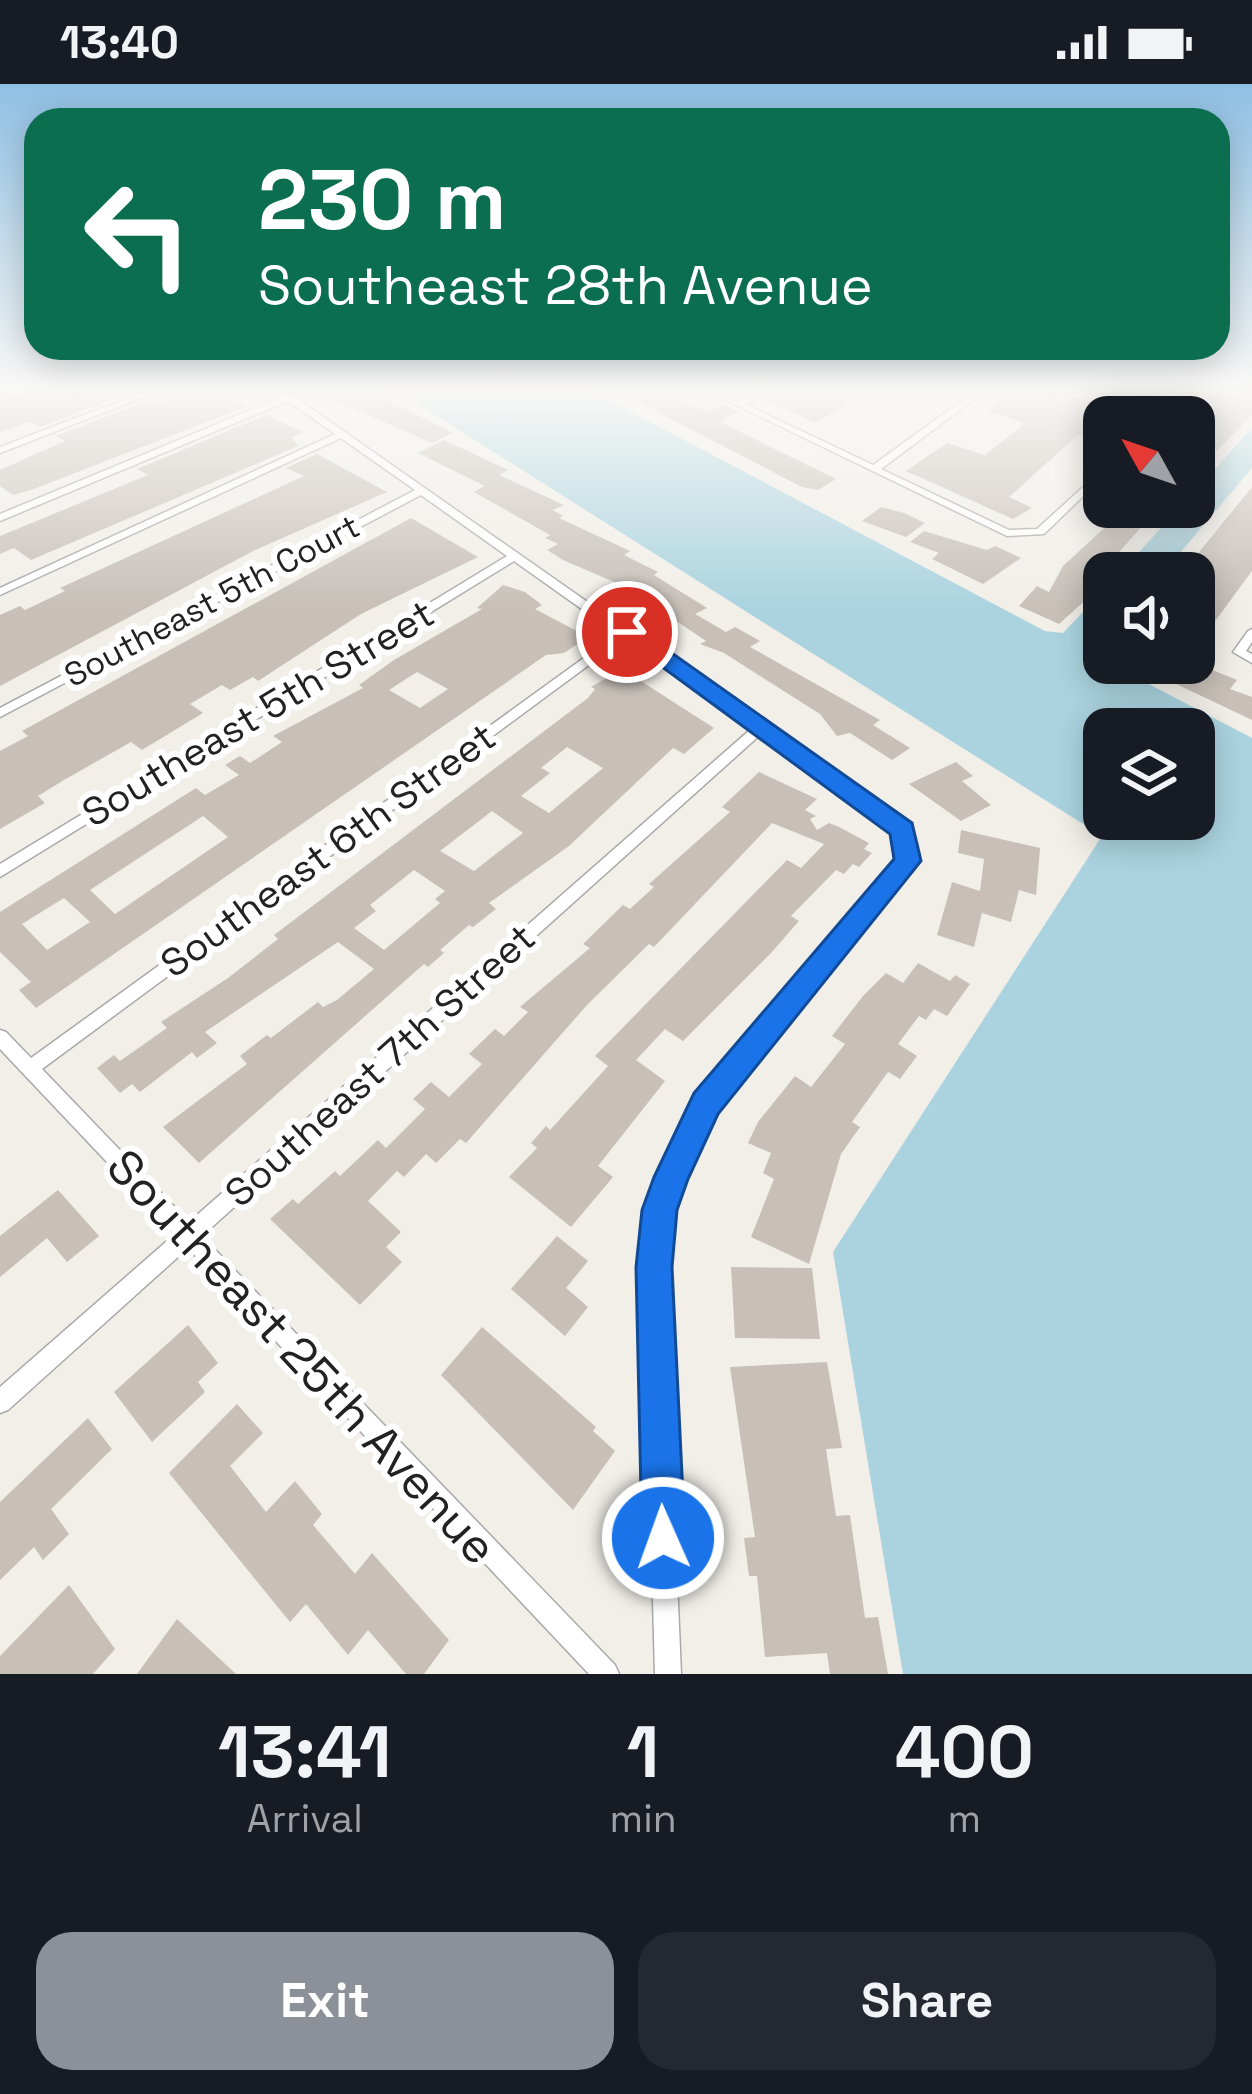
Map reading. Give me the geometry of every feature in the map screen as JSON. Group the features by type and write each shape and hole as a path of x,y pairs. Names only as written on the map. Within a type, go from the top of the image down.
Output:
{"street":[{"path":"0,518 138,460"},
{"path":"0,592 285,460"},
{"path":"380,460 903,830 908,861 706,1103 683,1145 660,1210 654,1267 668,1674"},
{"path":"856,460 1022,536 1040,532 1083,492"},
{"path":"874,469 886,460"},
{"name":"Southeast 5th Court","path":"0,712 423,490"},
{"name":"Southeast 5th Street","path":"0,871 516,555"},
{"name":"Southeast 6th Street","path":"15,1063 627,632"},
{"path":"1245,656 1252,633"},
{"name":"Southeast 7th Street","path":"0,1402 761,728"},
{"name":"Southeast 25th Avenue","path":"0,1037 15,1063 188,1236 606,1674"}],"water":[{"path":"507,460 722,460 1045,631 1063,633 1083,612 1083,684 1149,684 1195,708 1083,708 1083,824"},
{"path":"1223,460 1252,460 1252,468 1215,512 1215,469"},
{"path":"1161,528 1201,528 1181,552 1139,552"},
{"path":"1215,719 1252,738 1252,1674 903,1674 833,1252 1099,840 1215,840"}],"building":[{"path":"22,460 108,460 13,495 0,486 0,470"},
{"path":"158,460 265,460 31,560 14,548 0,554 0,536 148,475 137,469"},
{"path":"303,460 328,460 387,492 253,551 0,686 0,615 20,606 25,610 65,591 60,588 304,476 286,468"},
{"path":"433,460 487,460 508,470 499,475 564,505 553,510 563,516 559,518 630,551 624,555 658,572 654,575 707,608 695,614 726,632 735,627 760,641 750,647 880,720 873,725 910,748 892,760 850,733 837,736 820,714 724,653 700,644 706,641 626,587 547,550 558,544 545,538 550,535 474,492 485,486"},
{"path":"751,460 798,460 836,479 818,490 802,487"},
{"path":"922,460 1050,460 1009,497 1032,508 1013,519 906,471"},
{"path":"1252,487 1252,571 1215,621 1215,552 1199,552"},
{"path":"881,507 925,523 906,537 862,521"},
{"path":"411,518 478,557 361,614 258,681 253,677 230,690 222,685 190,704 203,713 142,750 131,742 64,780 38,796 45,803 0,829 0,751 28,736 22,731"},
{"path":"1104,528 1140,528 1119,552 1083,552 1083,602 1059,624 1019,606 1037,586 1049,592 1063,566"},
{"path":"924,531 987,550 995,546 1021,558 983,584 932,559 939,553 910,542"},
{"path":"503,585 525,592 542,605 535,609 588,637 564,653 546,655 36,1008 19,990 31,982 0,952 0,912 196,788 205,795 239,775 225,765 240,756 250,763 282,742 273,736 363,688 359,685 394,660 482,609 477,608","holes":["417,672 448,689 420,708 389,690","203,816 228,837 115,914 90,890","64,898 90,922 47,950 22,924"]},
{"path":"622,669 714,728 684,754 673,748 569,846 489,903 496,909 473,927 469,925 440,950 444,953 428,967 424,964 199,1163 163,1127 247,1064 240,1056 267,1035 271,1038 318,1002 323,1007 337,1000 374,969 338,942 205,1032 217,1043 197,1058 192,1052 140,1092 132,1084 120,1093 97,1068 114,1055 120,1061 167,1028 161,1022 228,978 278,939 274,935 588,698 595,689 591,687","holes":["567,747 603,768 549,813 521,796 550,773 541,768","492,811 523,833 474,871 440,851","414,870 445,891 435,899 440,903 384,950 354,928 376,911 370,905"]},
{"path":"1215,671 1237,680 1230,689 1252,697 1252,720 1176,684 1215,684"},
{"path":"956,762 973,776 962,781 991,805 961,821 909,784"},
{"path":"759,772 817,799 805,810 816,816 810,819 817,830 829,823 839,827 869,843 864,849 872,853 859,867 853,864 844,874 836,870 791,916 799,921 771,953 683,1041 665,1029 636,1060 665,1081 598,1166 613,1177 571,1227 509,1177 537,1148 531,1143 546,1126 550,1130 608,1066 595,1056 787,860 801,868 824,844 772,823 654,947 649,944 587,1005 466,1143 460,1139 436,1163 426,1154 404,1177 397,1171 368,1201 401,1232 386,1247 402,1262 360,1305 270,1219 293,1199 298,1204 335,1171 340,1176 378,1140 386,1148 425,1109 413,1099 431,1082 449,1097 482,1064 469,1054 495,1029 504,1036 528,1012 520,1007 590,948 583,944 623,905 630,909 654,887 649,884 730,812 722,807"},
{"path":"961,830 1040,848 1036,895 1019,890 1011,922 982,913 974,947 937,935 952,882 980,891 984,859 958,853"},
{"path":"918,963 950,981 955,975 970,984 947,1016 934,1009 926,1020 919,1016 898,1044 917,1056 900,1079 888,1072 852,1122 860,1127 841,1154 809,1264 751,1237 774,1179 763,1173 771,1153 748,1143 758,1122 795,1076 811,1087 845,1044 832,1036 886,973 903,983"},
{"path":"58,1190 99,1236 67,1262 47,1238 0,1277 0,1236"},
{"path":"557,1236 588,1261 566,1288 588,1307 565,1336 511,1289"},
{"path":"731,1267 812,1268 820,1339 735,1338"},
{"path":"188,1325 218,1363 198,1382 205,1392 152,1442 114,1392"},
{"path":"482,1327 596,1427 593,1431 615,1451 573,1510 441,1375"},
{"path":"827,1362 842,1448 826,1449 836,1516 850,1515 865,1618 878,1617 888,1674 830,1674 827,1653 765,1657 757,1576 749,1576 744,1538 755,1537 730,1367"},
{"path":"237,1404 263,1433 230,1466 266,1512 295,1481 322,1514 313,1525 355,1574 372,1553 449,1640 424,1674 406,1674 368,1630 348,1655 306,1604 290,1622 169,1473"},
{"path":"88,1418 112,1449 51,1509 69,1534 43,1560 34,1547 0,1580 0,1502"},
{"path":"69,1585 115,1649 93,1674 0,1674 0,1656"},
{"path":"177,1619 236,1674 137,1674"}],"route":[{"path":"627,632 903,830 908,861 706,1103 671,1177 660,1210 654,1267 663,1538"}]}
